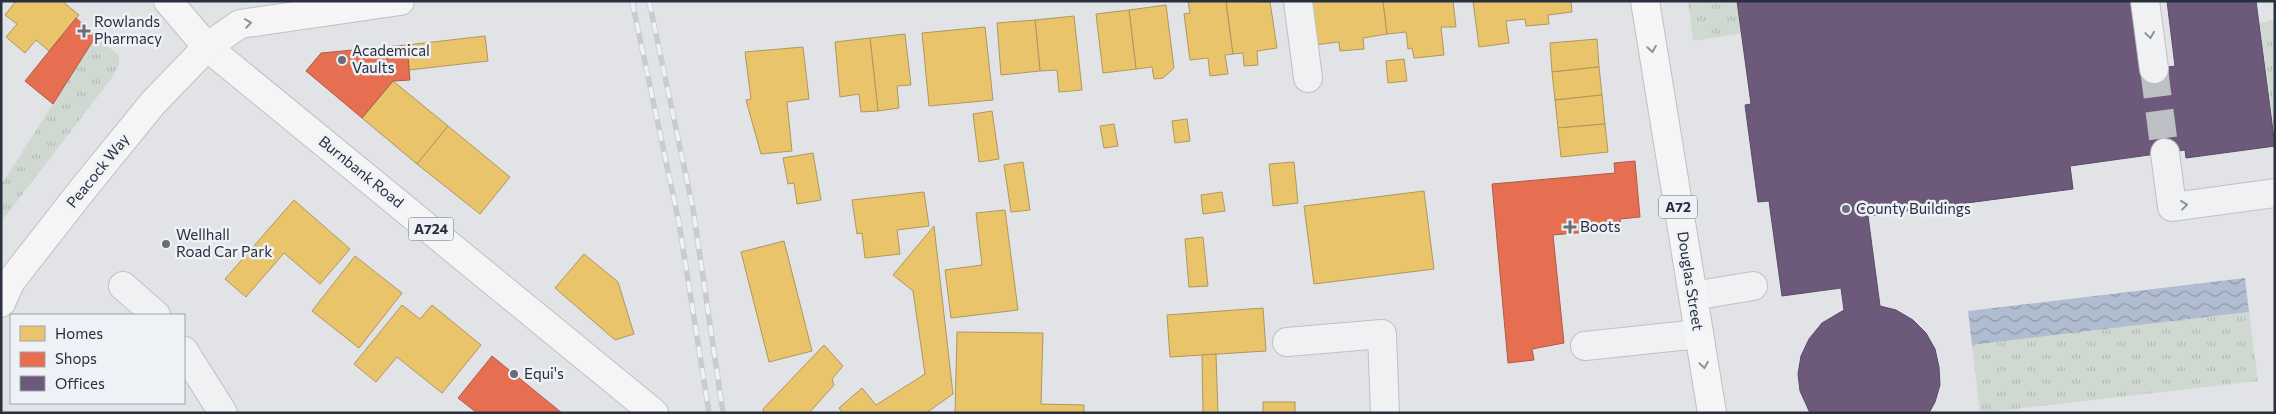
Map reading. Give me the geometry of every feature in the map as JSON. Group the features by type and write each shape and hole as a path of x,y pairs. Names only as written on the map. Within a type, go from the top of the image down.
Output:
{"main road":[{"name":"Burnbank Road","path":"168,1 207,48 654,413"},
{"path":"264,1 347,8 400,1"},
{"name":"Douglas Street","path":"1644,1 1712,413"},
{"name":"Peacock Way","path":"1,303 11,281 83,190 153,104 207,48 240,24 347,8"}],"lane":[{"path":"1298,1 1308,78"},
{"path":"2145,1 2154,69"},
{"path":"2165,153 2172,207 2275,193"},
{"path":"123,286 155,314"},
{"path":"1693,296 1753,286"},
{"path":"1287,342 1382,334 1385,413"},
{"path":"1585,346 1699,334"},
{"path":"185,353 223,413"}],"green space":[{"path":"1688,1 1737,1 1742,33 1693,41"},
{"path":"2275,20 2275,136 2260,23"},
{"path":"96,36 119,56 119,65 111,79 1,222 1,185"},
{"path":"2249,312 2258,381 1980,413 1972,345"}],"water":[{"path":"2245,278 2249,312 1972,345 1968,311"}],"building: Homes":[{"path":"16,1 62,1 79,15 49,51 36,40 25,53 6,37 17,24 5,15"},
{"path":"1188,1 1226,1 1233,54 1225,55 1228,74 1210,76 1208,58 1190,60 1184,14 1190,13"},
{"path":"1226,1 1270,2 1277,48 1257,51 1258,65 1244,66 1243,53 1233,54"},
{"path":"1309,1 1383,1 1387,34 1363,38 1364,49 1340,51 1339,42 1314,45"},
{"path":"1383,1 1453,1 1456,27 1441,27 1444,55 1414,58 1412,48 1408,49 1406,32 1387,34"},
{"path":"1473,1 1571,1 1572,12 1548,15 1549,24 1526,26 1525,19 1506,21 1509,43 1479,47"},
{"path":"1166,5 1174,68 1163,78 1154,79 1152,67 1136,69 1129,10"},
{"path":"1129,10 1136,69 1103,73 1096,14"},
{"path":"1074,16 1082,90 1059,92 1057,70 1040,71 1035,20"},
{"path":"1035,20 1040,71 1001,75 997,23"},
{"path":"985,27 993,100 929,106 922,33"},
{"path":"905,34 911,85 897,86 899,108 878,111 870,38"},
{"path":"485,36 488,61 409,70 407,45"},
{"path":"870,38 878,111 861,112 859,94 840,97 835,42"},
{"path":"1597,39 1599,67 1552,72 1550,43"},
{"path":"803,47 809,99 787,102 792,151 761,154 746,100 751,99 745,52"},
{"path":"1404,59 1407,81 1388,83 1386,61"},
{"path":"1599,67 1602,95 1555,100 1552,72"},
{"path":"393,81 448,126 417,164 362,118"},
{"path":"1602,95 1605,124 1558,128 1555,100"},
{"path":"992,111 999,159 979,162 973,114"},
{"path":"1187,119 1190,141 1175,143 1172,121"},
{"path":"1114,124 1118,146 1104,148 1100,126"},
{"path":"1605,124 1608,152 1561,157 1558,128"},
{"path":"448,126 510,177 480,214 417,164"},
{"path":"813,153 821,200 797,204 794,183 788,184 783,158"},
{"path":"1023,162 1030,210 1011,212 1004,165"},
{"path":"1294,162 1298,203 1273,206 1269,164"},
{"path":"1424,191 1434,269 1314,284 1304,206"},
{"path":"924,192 929,226 897,230 900,254 865,258 862,233 857,234 852,200"},
{"path":"1222,192 1225,211 1203,214 1201,195"},
{"path":"294,200 350,249 320,284 284,253 246,297 225,279"},
{"path":"1005,210 1018,310 951,318 945,270 982,265 976,213"},
{"path":"934,226 953,394 926,413 843,413 839,408 862,388 876,405 925,374 913,291 893,275"},
{"path":"1203,237 1208,286 1189,287 1185,239"},
{"path":"784,241 812,351 769,362 741,252"},
{"path":"584,254 618,282 634,334 615,340 555,288"},
{"path":"355,256 402,293 359,348 312,311"},
{"path":"402,305 420,319 432,305 481,345 442,393 397,357 376,382 354,364"},
{"path":"1263,308 1266,351 1170,357 1167,315"},
{"path":"957,332 1043,333 1041,404 1084,405 1084,413 955,413"},
{"path":"824,345 843,366 832,379 834,385 809,413 764,413 763,409"},
{"path":"1216,354 1218,413 1203,413 1202,355"},
{"path":"1263,402 1295,402 1295,413 1263,413"}],"building: Shops":[{"path":"76,18 96,36 53,104 25,81"},
{"path":"407,45 410,80 393,81 362,118 306,71 321,53"},
{"path":"1635,161 1640,217 1620,219 1621,229 1553,235 1564,343 1532,349 1534,360 1508,363 1492,184 1615,173 1614,163"},
{"path":"492,356 562,413 477,413 458,398"}],"building: Offices":[{"name":"County Buildings","path":"1737,1 2132,1 2141,71 2175,66 2167,1 2256,1 2275,146 2186,158 2185,150 2070,166 2073,189 1868,216 1880,306 1896,310 1913,320 1926,333 1935,349 1939,367 1940,385 1935,402 1929,413 1810,413 1800,391 1798,374 1801,356 1809,339 1822,323 1844,310 1841,288 1782,296 1769,201 1758,202 1745,105 1751,104"}],"tunnel":[{"path":"2154,69 2165,153"}],"railway":[{"path":"632,1 679,223 709,413"},
{"path":"649,1 693,209 723,413"}],"place":[{"name":"Rowlands Pharmacy","path":"84,31"},
{"name":"Academical Vaults","path":"342,60"},
{"name":"County Buildings","path":"1846,209"},
{"name":"Boots","path":"1570,227"},
{"name":"Wellhall Road Car Park","path":"166,244"},
{"name":"Equi's","path":"514,374"}]}
